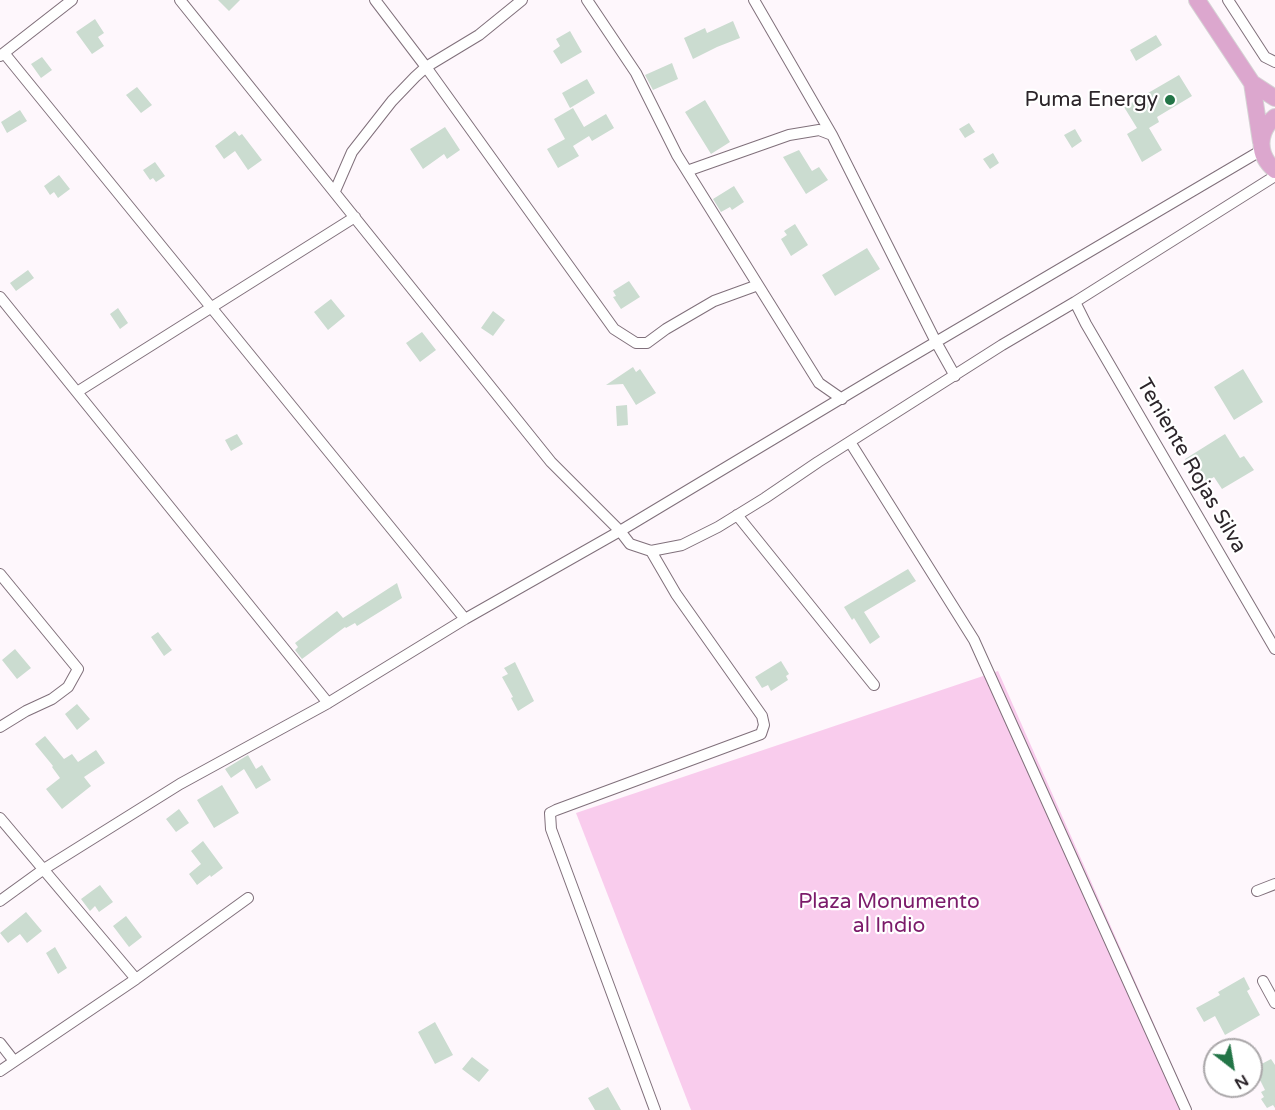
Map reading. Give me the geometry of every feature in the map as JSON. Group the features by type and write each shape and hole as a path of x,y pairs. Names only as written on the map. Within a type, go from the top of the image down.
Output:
{"highway":[{"path":"1197,0 1252,83 1275,98"},
{"path":"1252,83 1261,146 1268,163 1275,170"},
{"path":"1261,146 1265,128 1275,117"}],"street":[{"path":"72,0 2,55 212,307 465,619"},
{"path":"180,0 551,462 620,531 630,544 651,551 682,545 718,527 1002,345 1076,302 1275,176"},
{"path":"375,0 426,67 614,329 636,343 647,343 714,301 758,285"},
{"path":"335,191 352,152 392,101 426,67 479,35 522,0"},
{"path":"587,0 636,73 677,155 819,383 842,399"},
{"path":"754,0 832,135 936,342 955,375"},
{"path":"1228,0 1265,57 1275,62"},
{"path":"687,171 789,135 819,130 832,135"},
{"path":"0,901 44,869 180,784 328,703 465,619 620,531 1261,146"},
{"path":"77,392 355,217"},
{"path":"0,297 328,703"},
{"name":"Teniente Rojas Silva","path":"1076,302 1092,334 1275,647"},
{"path":"850,442 974,640 1186,1110"},
{"path":"737,515 874,685"},
{"path":"651,551 676,594 762,716 764,725 761,734 550,813 551,829 655,1110"},
{"path":"0,574 78,669 68,687 52,699 0,727"},
{"path":"0,818 136,979"},
{"path":"1257,891 1275,884"},
{"path":"0,1071 136,979 248,898"},
{"path":"1263,981 1275,1003"},
{"path":"0,1043 14,1061"}],"green space":[{"name":"Plaza Monumento al Indio","path":"998,671 1192,1110 691,1110 576,813"}],"building":[{"path":"218,0 240,0 229,11"},
{"path":"95,19 104,33 98,37 104,46 92,54 76,32"},
{"path":"733,21 740,38 693,59 684,38 705,28 707,33"},
{"path":"570,31 582,52 561,64 553,51 560,46 556,39"},
{"path":"1156,35 1162,45 1136,61 1130,50"},
{"path":"42,57 52,70 41,78 31,64"},
{"path":"672,63 678,79 653,90 645,75"},
{"path":"1179,75 1192,96 1157,117 1159,122 1149,128 1162,150 1142,162 1127,134 1137,128 1124,107"},
{"path":"587,79 595,93 570,108 562,93"},
{"path":"137,87 152,105 141,113 126,95"},
{"path":"705,100 730,142 711,154 685,112"},
{"path":"573,108 584,127 606,114 614,128 592,141 589,136 573,146 579,156 558,168 547,149 565,139 554,119"},
{"path":"20,110 27,121 7,133 1,122"},
{"path":"969,123 975,132 965,138 959,129"},
{"path":"445,127 460,150 447,159 444,154 423,169 410,149"},
{"path":"1075,129 1082,141 1072,148 1064,135"},
{"path":"235,131 239,136 242,134 262,160 248,170 235,151 224,159 215,146"},
{"path":"799,150 812,171 819,167 828,180 806,194 783,157"},
{"path":"993,153 999,163 990,169 983,159"},
{"path":"155,162 165,176 156,182 153,178 150,180 143,170"},
{"path":"59,175 70,189 58,198 54,192 50,195 44,186"},
{"path":"734,186 744,202 732,210 730,207 721,212 713,199"},
{"path":"795,224 808,245 791,256 781,239 787,235 784,231"},
{"path":"867,248 880,269 835,296 822,275"},
{"path":"28,270 34,278 16,291 10,283"},
{"path":"629,281 640,297 621,309 613,297 616,296 613,291"},
{"path":"331,299 345,316 328,330 314,312"},
{"path":"118,308 128,323 120,329 110,314"},
{"path":"493,311 505,320 493,336 481,328"},
{"path":"422,332 436,350 420,362 406,343"},
{"path":"633,367 636,372 640,369 656,393 636,405 623,384 606,385"},
{"path":"1243,369 1263,402 1234,420 1214,387"},
{"path":"627,405 628,425 617,426 616,406"},
{"path":"237,434 243,444 231,451 225,440"},
{"path":"1225,434 1240,458 1244,456 1254,470 1222,489 1214,477 1201,485 1185,459"},
{"path":"908,569 916,581 864,612 880,637 870,644 854,618 852,620 844,607"},
{"path":"397,583 402,598 357,626 355,623 345,627 302,659 295,650 298,647 295,643 337,611 343,618"},
{"path":"158,632 172,650 164,656 151,637"},
{"path":"15,649 31,668 17,679 2,660"},
{"path":"781,661 789,674 786,676 788,680 771,691 768,685 762,688 755,677"},
{"path":"515,662 534,701 518,711 502,677 508,674 504,668"},
{"path":"77,704 90,719 77,730 65,714"},
{"path":"45,736 64,759 72,754 78,762 96,750 105,763 84,777 91,786 62,809 46,789 60,778 35,744"},
{"path":"248,755 256,769 262,765 271,780 256,789 244,769 231,778 225,769"},
{"path":"222,785 239,813 214,828 197,800"},
{"path":"179,809 189,823 176,832 166,819"},
{"path":"203,841 223,868 197,885 189,874 201,864 191,851"},
{"path":"100,885 113,902 99,912 95,906 90,911 81,899"},
{"path":"26,912 42,931 27,943 20,934 8,943 0,933"},
{"path":"126,916 142,937 129,947 113,926"},
{"path":"55,947 67,968 58,974 46,953"},
{"path":"1244,977 1250,989 1247,991 1260,1015 1225,1035 1215,1016 1204,1022 1196,1008 1220,995 1218,992"},
{"path":"435,1022 453,1055 435,1064 418,1032"},
{"path":"472,1057 489,1070 479,1082 462,1069"},
{"path":"1271,1059 1275,1065 1275,1108 1273,1105 1267,1108 1261,1099 1264,1097 1263,1091 1265,1090 1263,1063"},
{"path":"608,1087 621,1110 595,1110 588,1098"}],"place":[{"name":"Puma Energy","path":"1170,100"}]}
